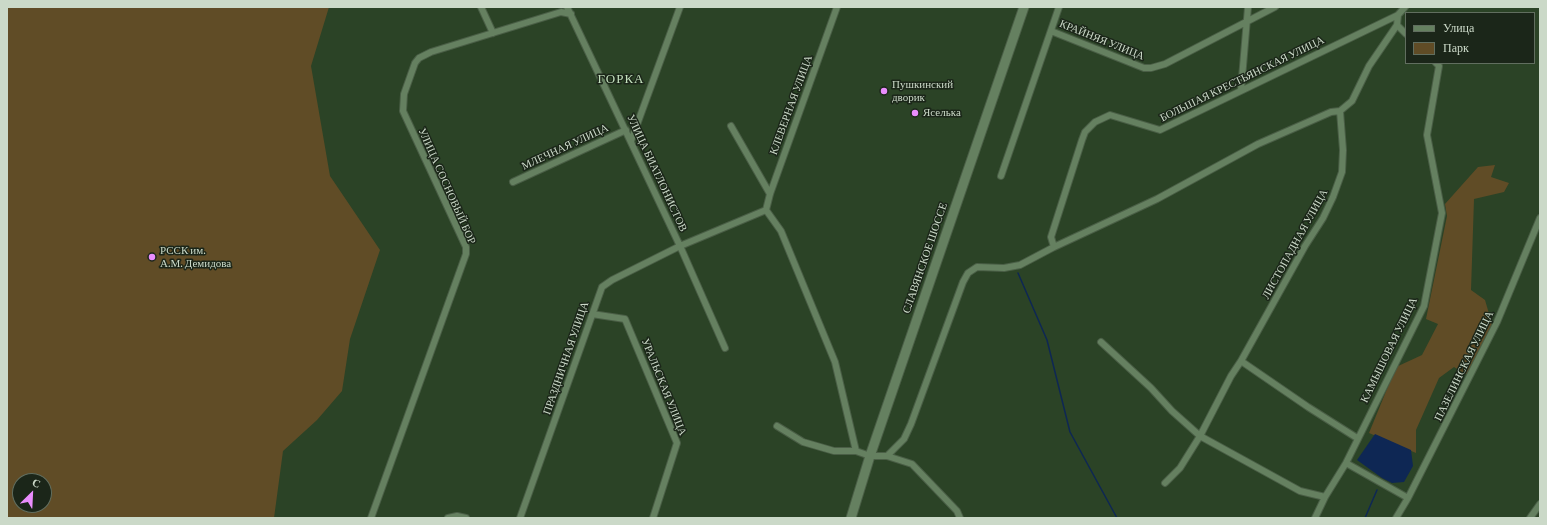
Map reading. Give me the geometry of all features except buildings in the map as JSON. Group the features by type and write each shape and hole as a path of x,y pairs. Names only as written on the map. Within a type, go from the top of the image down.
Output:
{"main road":[{"name":"СЛАВЯНСКОЕ ШОССЕ","path":"851,518 870,456 1024,7"}],"street":[{"path":"480,7 493,33"},
{"name":"УЛИЦА БИАТЛОНИСТОВ","path":"567,7 680,246 725,348"},
{"path":"631,141 680,7"},
{"name":"КЛЕВЕРНАЯ УЛИЦА","path":"766,210 770,194 837,7"},
{"path":"1001,176 1059,7"},
{"path":"1241,90 1248,7"},
{"name":"КРАЙНЯЯ УЛИЦА","path":"1051,30 1144,68 1151,68 1165,64 1275,7"},
{"name":"БОЛЬШАЯ КРЕСТЬЯНСКАЯ УЛИЦА","path":"1054,246 1051,237 1068,182 1085,132 1095,122 1110,115 1160,130 1398,14 1405,7"},
{"name":"УЛИЦА СОСНОВЫЙ БОР","path":"371,518 466,254 466,247 402,111 404,94 415,63 419,58 431,52 561,12 571,14"},
{"path":"887,456 904,439 963,282 968,273 977,267 1004,268 1020,265 1054,246 1157,199 1258,144 1331,112 1340,111 1352,101 1369,66 1397,25 1398,14"},
{"path":"1397,25 1405,33"},
{"name":"КАМЫШОВАЯ УЛИЦА","path":"1316,518 1326,497 1346,463 1357,438 1424,306 1442,213 1427,135 1439,66 1437,64"},
{"name":"ЛИСТОПАДНАЯ УЛИЦА","path":"1165,483 1180,468 1200,436 1231,376 1241,361 1305,246 1323,218 1338,187 1342,172 1340,111"},
{"path":"731,126 770,194"},
{"name":"МЛЕЧНАЯ УЛИЦА","path":"513,182 626,130"},
{"path":"766,210 781,231 835,362 856,451"},
{"name":"ПРАЗДНИЧНАЯ УЛИЦА","path":"520,518 602,287 612,280 680,246 766,210"},
{"name":"ПАЗЕЛИНСКАЯ УЛИЦА","path":"1396,518 1408,498 1497,322 1540,218"},
{"name":"УРАЛЬСКАЯ УЛИЦА","path":"592,314 625,319 677,443 653,518"},
{"path":"1101,342 1150,388 1172,412 1200,436 1300,491 1326,497"},
{"path":"1241,361 1308,407 1357,438"},
{"path":"777,426 803,442 834,451 856,451 870,456 887,456 912,464 957,512 960,518"},
{"path":"1346,463 1408,498"},
{"path":"1530,518 1540,504"},
{"path":"448,518 457,516 466,518"}],"green space":[{"name":"РССК им. А.М. Демидова","path":"7,7 329,7 311,66 330,176 380,250 350,339 342,391 317,420 283,451 274,518 7,518"},
{"path":"1495,165 1491,177 1509,183 1504,192 1474,199 1471,290 1485,300 1492,324 1467,375 1454,367 1439,378 1416,430 1416,453 1369,433 1396,367 1422,355 1438,324 1426,319 1447,216 1445,204 1478,167"}],"water":[{"path":"1375,434 1411,450 1413,466 1404,482 1392,483 1382,478 1357,460"}],"waterway":[{"path":"1018,273 1047,340 1070,432 1117,518"},
{"path":"1365,518 1377,490"}],"place":[{"name":"Пушкинский дворик","path":"884,91"},
{"name":"Яселька","path":"915,113"},
{"name":"РССК им. А.М. Демидова","path":"152,257"}],"district":[{"name":"ГОРКА","path":"621,79"}]}
